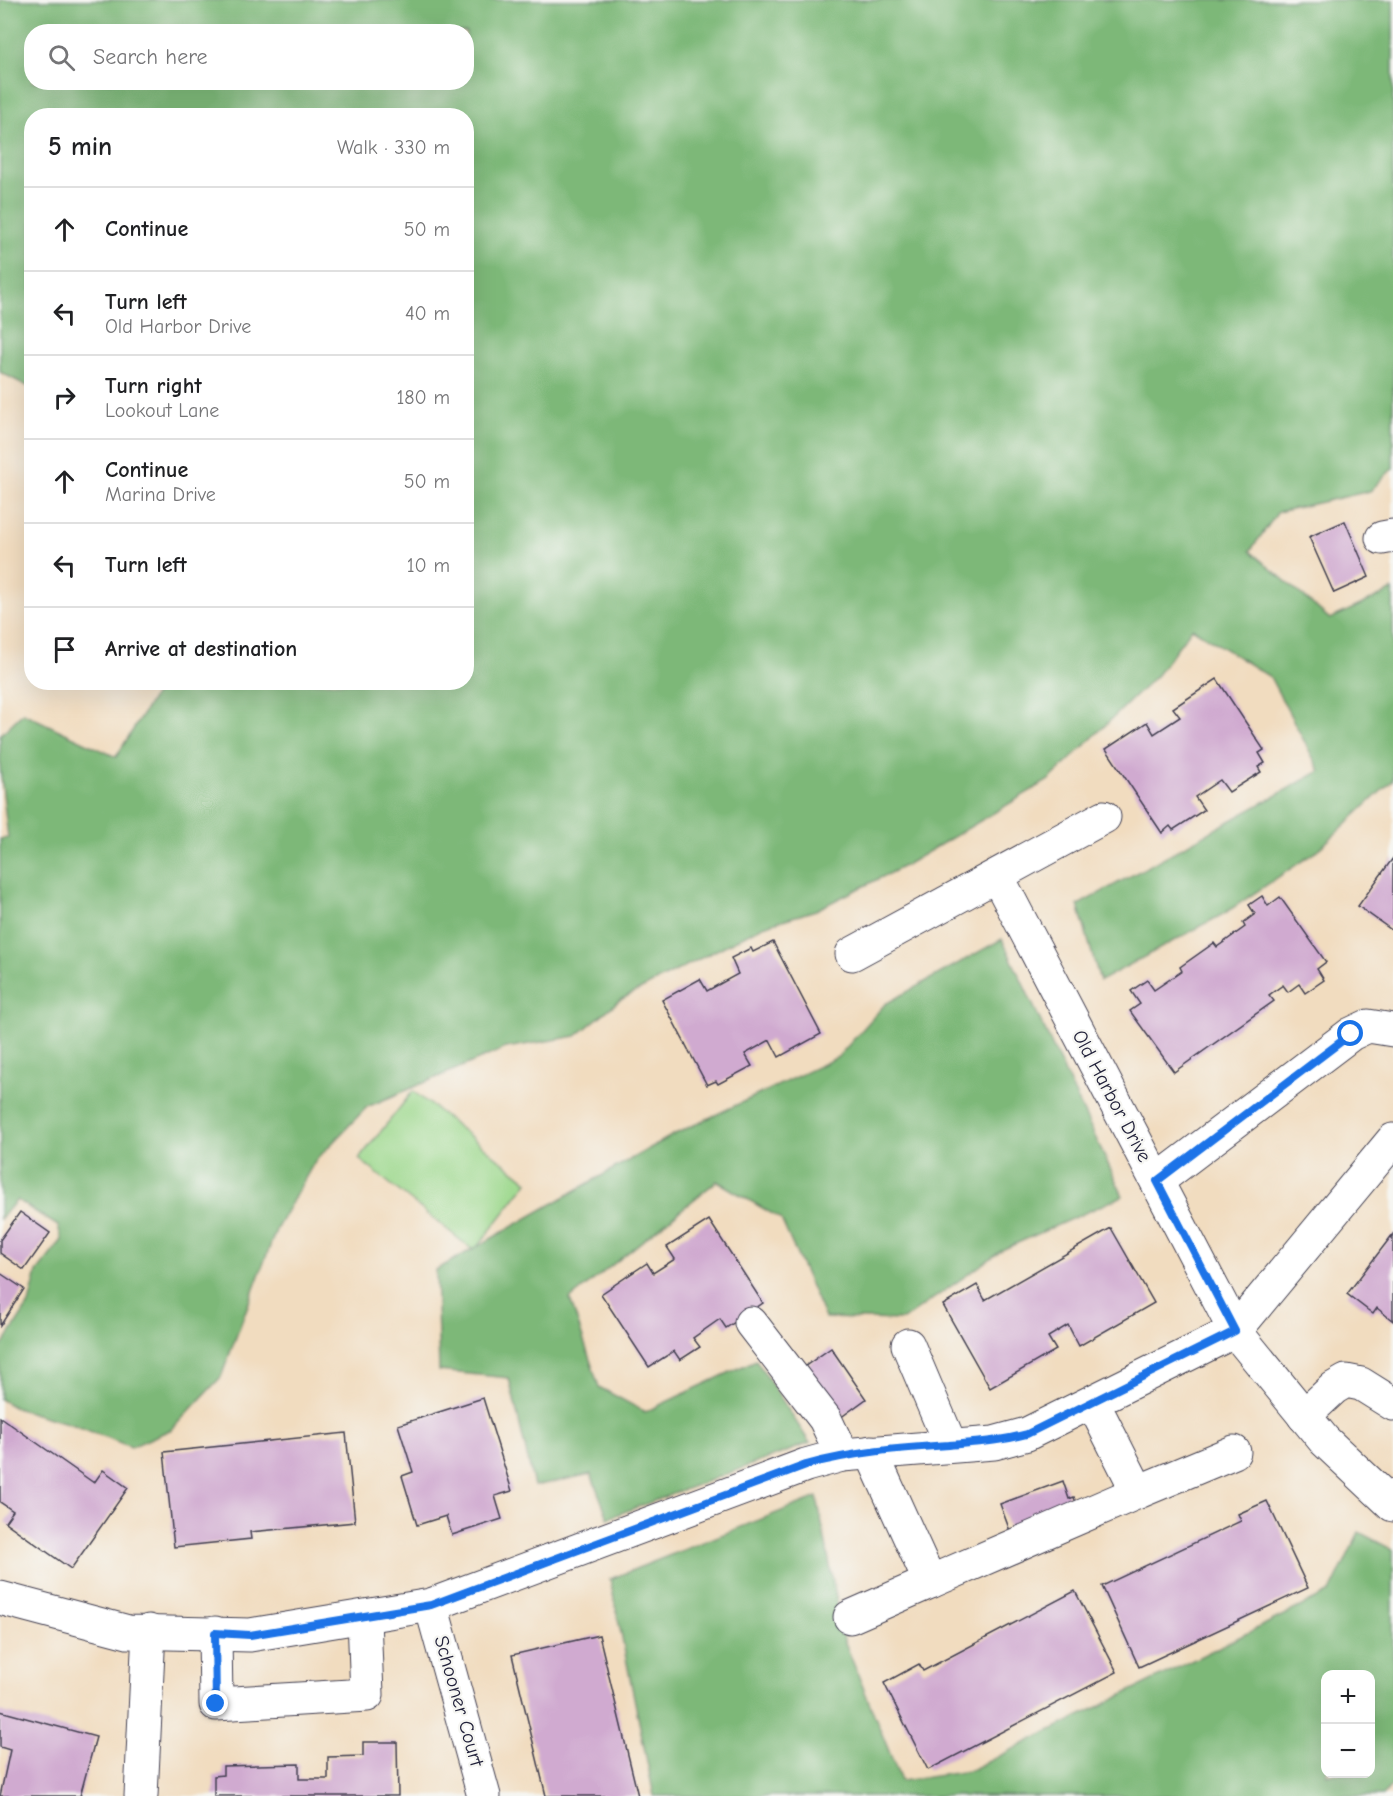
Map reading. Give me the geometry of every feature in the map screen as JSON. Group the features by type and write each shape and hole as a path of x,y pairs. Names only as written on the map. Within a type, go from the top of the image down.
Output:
{"street":[{"path":"852,954 1104,817"},
{"name":"Old Harbor Drive","path":"997,876 1235,1331 1324,1440 1393,1505"},
{"path":"1157,1181 1351,1034 1368,1026 1393,1030"},
{"path":"0,1598 128,1632 250,1635 364,1618 431,1605 806,1465 856,1454 950,1444 994,1443 1027,1434 1235,1331 1393,1140"},
{"path":"750,1323 825,1419 856,1454 930,1582"},
{"path":"908,1345 950,1444"},
{"path":"1304,1416 1334,1388 1346,1381 1361,1384 1393,1404"},
{"path":"1093,1403 1138,1492"},
{"path":"850,1617 1234,1452"},
{"name":"Schooner Court","path":"431,1605 484,1796"},
{"path":"215,1633 216,1704 367,1695 364,1618"},
{"path":"141,1796 149,1631"}],"green space":[{"path":"0,0 1393,0 1393,468 1370,491 1278,512 1250,551 1330,619 1393,590 1393,780 1317,851 1225,913 1100,981 1078,905 1320,771 1270,677 1192,628 1157,675 1049,780 906,865 816,910 763,926 620,1000 576,1036 506,1048 367,1107 315,1161 276,1230 221,1377 172,1429 131,1447 74,1425 15,1408 0,1399 0,1349 29,1304 37,1272 62,1240 58,1226 17,1200 0,1219 0,839 8,838 0,767 0,735 23,713 116,757 158,690 474,690 474,108 24,108 24,384 0,372"},
{"path":"1002,939 1123,1196 1004,1249 903,1320 825,1318 781,1219 717,1181 570,1299 599,1387 645,1412 756,1360 810,1443 608,1518 591,1474 534,1486 509,1378 439,1371 436,1270 673,1135 838,1057 885,1004"},
{"path":"413,1091 528,1182 474,1251 359,1159"},
{"path":"817,1497 844,1640 901,1781 969,1771 1330,1592 1359,1532 1393,1550 1393,1785 1382,1796 654,1796 610,1579"}],"building":[{"path":"1345,521 1369,577 1334,593 1309,537"},
{"path":"1217,679 1264,750 1259,753 1265,763 1258,767 1261,772 1229,792 1220,780 1195,797 1204,810 1173,830 1170,826 1162,833 1106,749 1147,722 1154,734 1180,717 1173,708"},
{"path":"1393,858 1393,931 1358,906"},
{"path":"1262,896 1268,906 1280,897 1326,962 1317,969 1324,980 1305,993 1299,984 1288,992 1283,985 1269,995 1274,1001 1174,1072 1130,1011 1140,1004 1131,991 1147,980 1154,990 1182,971 1180,967 1214,943 1217,947 1245,927 1243,923 1255,914 1249,905"},
{"path":"773,942 821,1034 779,1057 770,1040 745,1054 752,1066 718,1084 716,1081 707,1085 662,1000 700,979 707,991 738,974 731,958 751,948 753,952"},
{"path":"20,1212 50,1233 24,1270 0,1253 0,1240"},
{"path":"709,1220 763,1303 726,1328 720,1319 693,1338 700,1347 680,1360 674,1351 649,1367 601,1294 647,1263 653,1273 675,1259 667,1247"},
{"path":"1111,1228 1154,1303 1079,1346 1068,1325 1048,1337 1056,1350 990,1388 943,1305 977,1285 985,1300"},
{"path":"1393,1234 1393,1321 1377,1308 1373,1314 1347,1294"},
{"path":"0,1273 24,1289 0,1326"},
{"path":"831,1348 866,1399 840,1418 804,1367"},
{"path":"483,1398 512,1491 495,1496 502,1519 452,1535 446,1516 417,1525 402,1476 413,1472 398,1425"},
{"path":"0,1417 94,1483 103,1470 128,1488 71,1569 5,1522 13,1511 0,1502"},
{"path":"346,1433 355,1522 250,1532 251,1539 174,1547 164,1452"},
{"path":"1063,1481 1069,1499 1074,1497 1077,1506 1010,1531 1000,1504"},
{"path":"1267,1501 1308,1588 1139,1667 1102,1586 1241,1521 1238,1514"},
{"path":"1075,1591 1117,1672 928,1770 884,1683 919,1664 923,1671"},
{"path":"599,1635 638,1796 546,1796 512,1655"},
{"path":"0,1711 96,1737 80,1796 0,1796 10,1750 0,1747"},
{"path":"363,1742 397,1742 398,1796 214,1796 214,1776 223,1775 223,1766 299,1764 299,1779 328,1779 328,1757 363,1756"}],"route":[{"path":"216,1704 215,1633 250,1635 431,1605 702,1506 806,1465 842,1455 950,1444 994,1443 1027,1434 1235,1331 1157,1181 1351,1034"}]}
